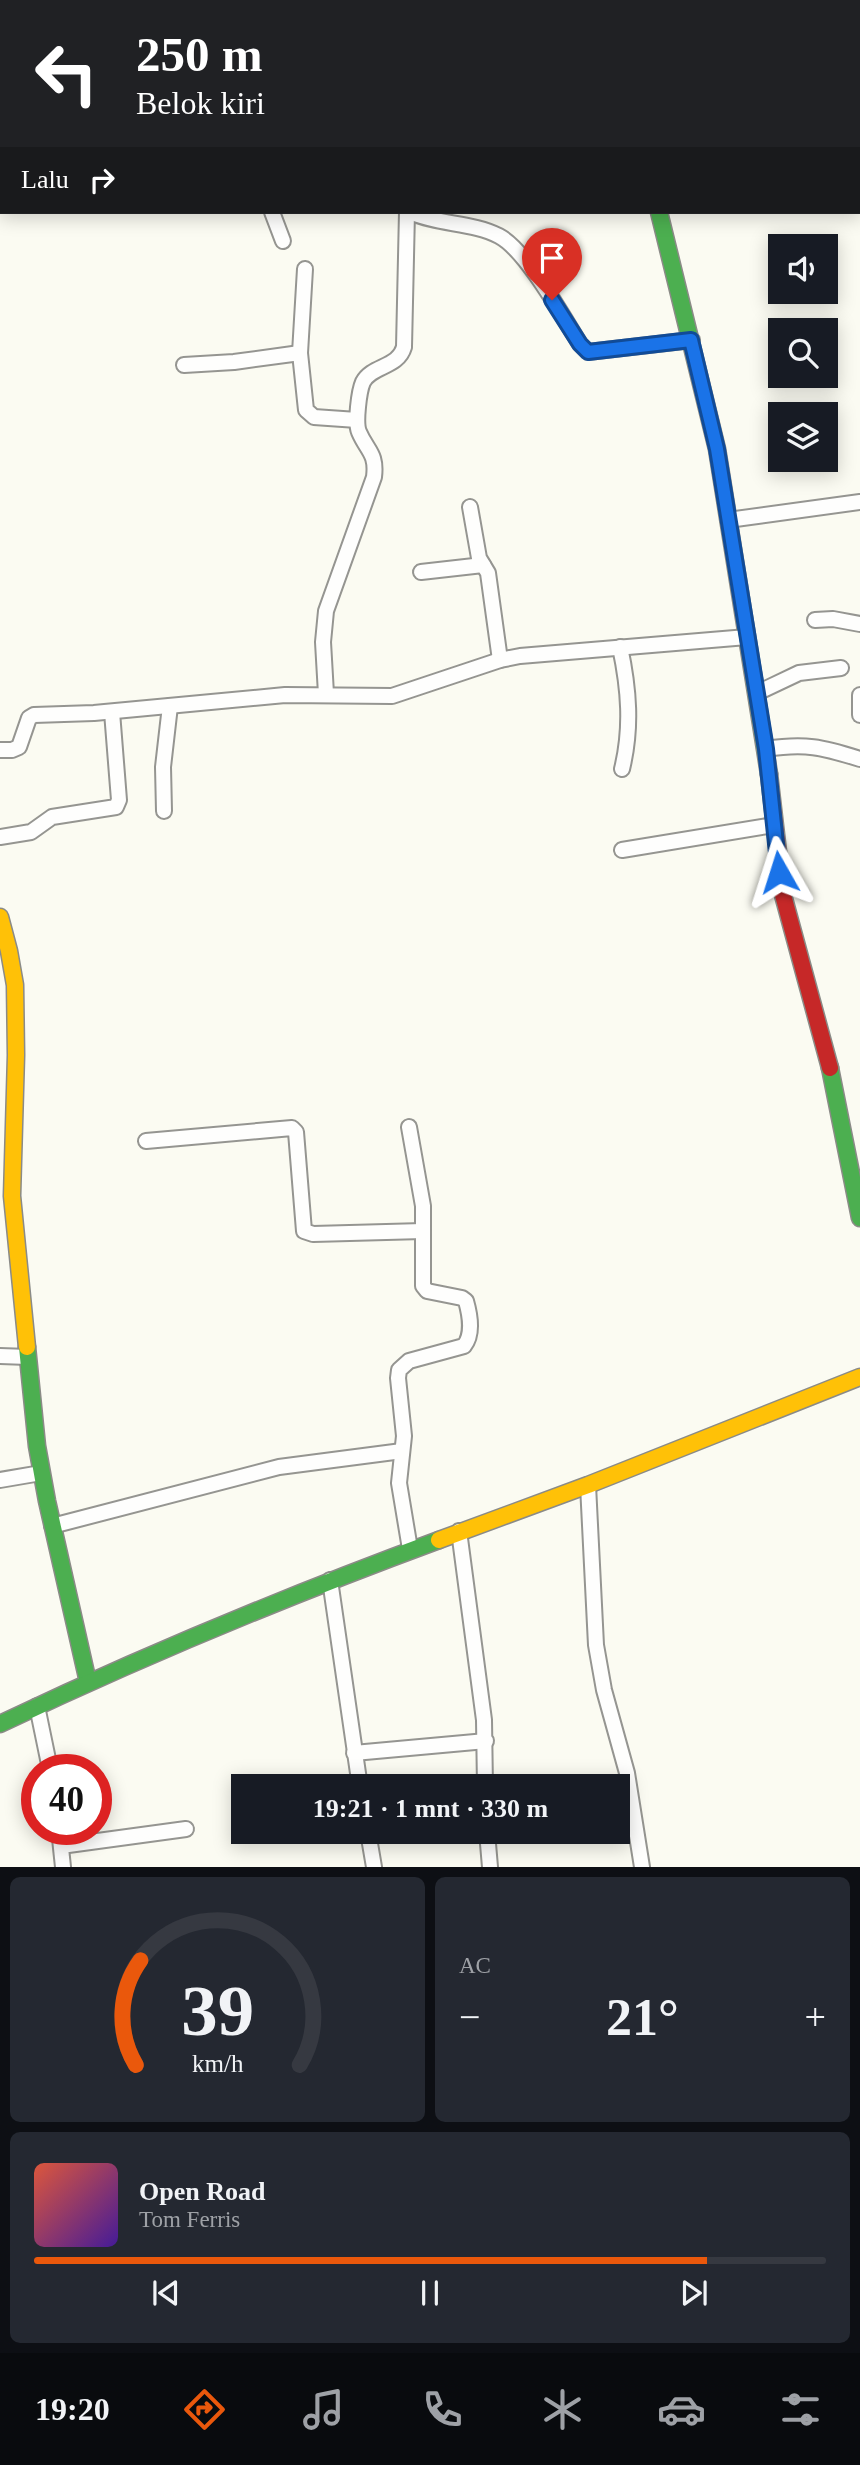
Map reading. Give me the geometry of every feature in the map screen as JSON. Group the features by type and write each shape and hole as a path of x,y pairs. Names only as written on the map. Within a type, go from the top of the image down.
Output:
{"main road":[{"path":"660,214 717,449 766,749 783,895 828,1057 860,1217"},
{"path":"0,917 11,961 15,992 15,1072 10,1140 12,1198 41,1473 88,1682"},
{"path":"0,1724 88,1682 330,1580 588,1485 860,1377"}],"street":[{"path":"273,214 284,241"},
{"path":"323,694 326,611 374,477 373,455 358,431 357,419 364,381 397,360 404,347 409,214"},
{"path":"415,214 478,229 499,236 511,245 539,279 580,344 588,352 691,340"},
{"path":"304,269 300,353 304,400 309,415 357,419"},
{"path":"184,365 234,362 300,353"},
{"path":"728,520 860,502"},
{"path":"470,507 479,558 488,573 500,660"},
{"path":"421,572 483,565"},
{"path":"815,620 833,619 860,624"},
{"path":"0,750 19,747 31,715 112,712 285,695 392,696 500,660 520,656 747,637"},
{"path":"620,647 629,715 629,735 622,769"},
{"path":"757,692 799,673 841,668"},
{"path":"860,695 860,715"},
{"path":"164,811 163,767 170,706"},
{"path":"0,837 31,832 52,817 116,807 119,800 112,712"},
{"path":"766,749 796,744 860,758"},
{"path":"622,850 774,825"},
{"path":"409,1127 423,1206 423,1286 427,1291 466,1301 470,1326 468,1342 464,1346 409,1361 399,1370 404,1436 399,1483 410,1549"},
{"path":"146,1141 292,1128 296,1132 299,1153 304,1231 313,1234 423,1231"},
{"path":"0,1356 28,1357"},
{"path":"52,1526 279,1467 402,1451"},
{"path":"0,1480 41,1473"},
{"path":"588,1485 596,1645 604,1690 627,1773 642,1867"},
{"path":"459,1531 486,1741 485,1774"},
{"path":"330,1580 358,1774"},
{"path":"37,1706 47,1754"},
{"path":"354,1753 486,1741"},
{"path":"63,1867 61,1846 186,1829"},
{"path":"370,1844 374,1867"},
{"path":"488,1844 490,1867"}],"traffic: fast":[{"path":"659,214 717,449 769,774"},
{"path":"830,1068 860,1218"},
{"path":"27,1347 37,1446 47,1501 88,1682"},
{"path":"0,1724 217,1627 439,1540"}],"traffic: slow":[{"path":"0,917 15,985 12,1196 27,1347"},
{"path":"439,1540 588,1485 860,1377"}],"traffic: jam":[{"path":"769,774 783,895 830,1068"}],"route":[{"path":"552,300 584,350 588,352 691,340 717,449 766,749 779,872"}]}
